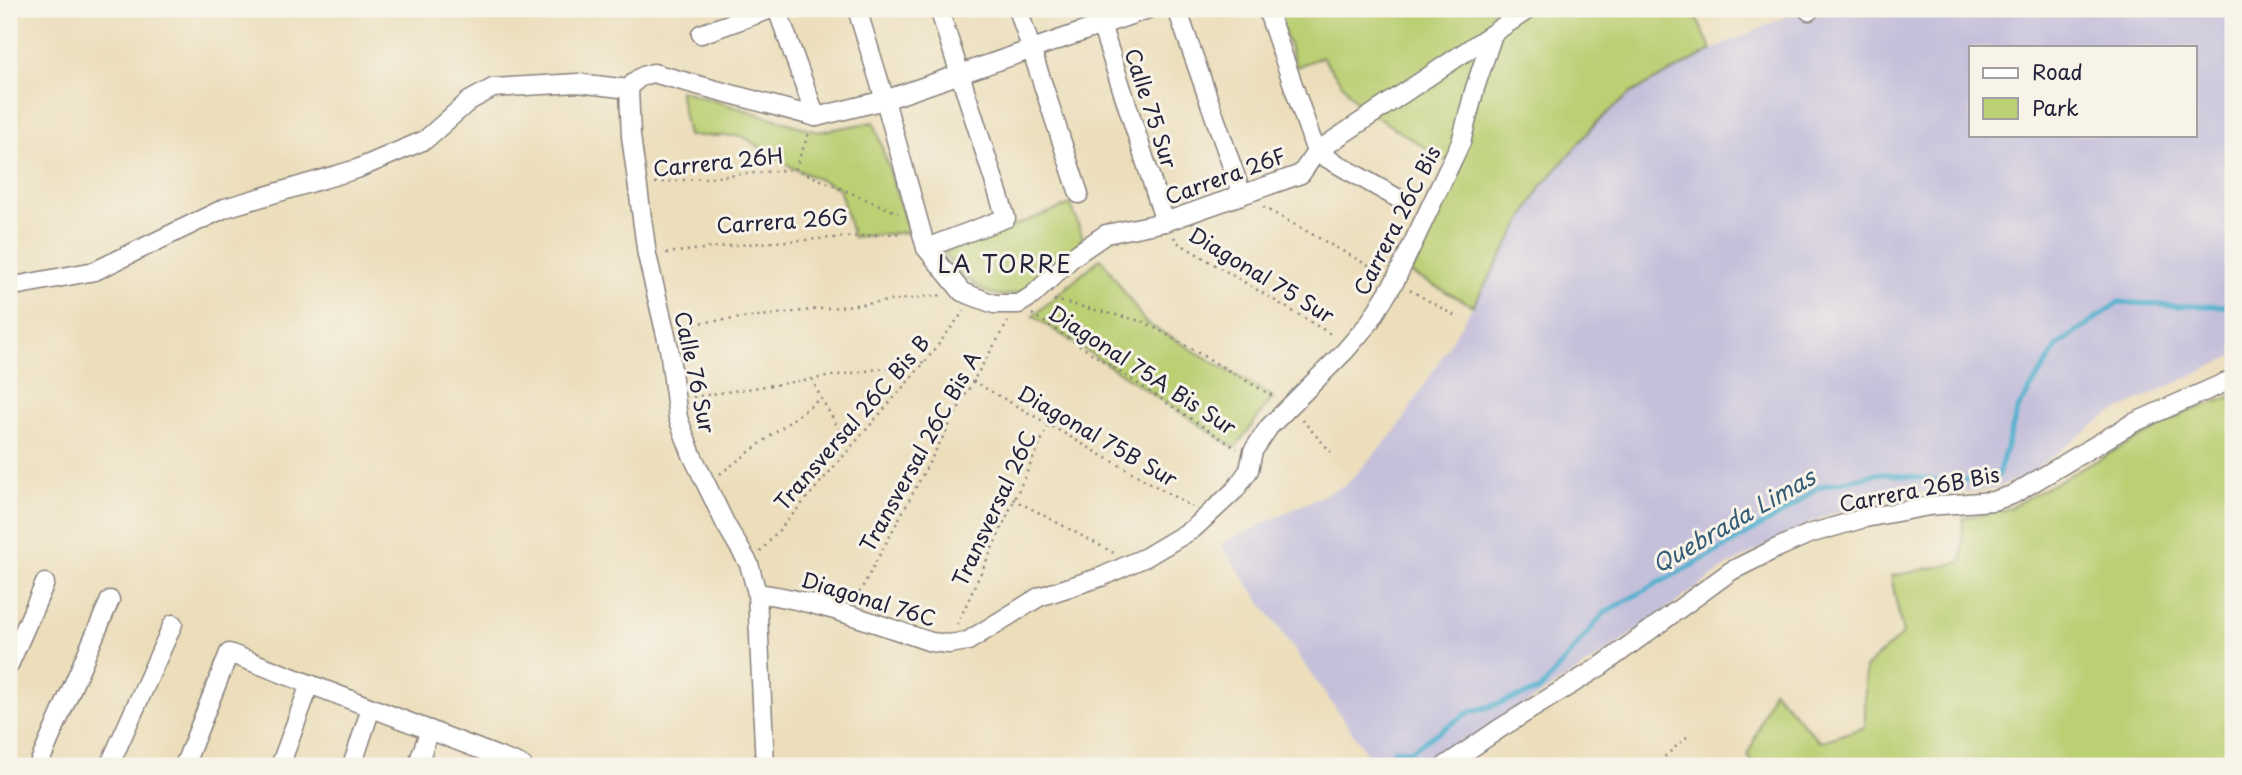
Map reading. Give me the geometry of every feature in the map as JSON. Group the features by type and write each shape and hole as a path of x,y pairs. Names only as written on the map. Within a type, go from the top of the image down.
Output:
{"street":[{"path":"701,34 771,9"},
{"path":"777,9 816,117"},
{"path":"857,9 886,100 921,234 968,295 994,304 1026,299"},
{"path":"921,234 1006,218 939,9"},
{"path":"1018,9 1079,194"},
{"path":"9,287 95,271 225,208 357,169 425,140 469,101 493,88 578,83 629,89 633,82 643,75 653,74 816,117 886,100 1031,49 1099,17 1148,9"},
{"path":"1177,9 1242,195"},
{"path":"1268,9 1316,152 1399,199"},
{"name":"Carrera 26F","path":"1026,299 1074,256 1106,234 1165,222 1301,174 1316,152 1529,9"},
{"name":"Calle 75 Sur","path":"1099,17 1165,222"},
{"name":"Carrera 26C Bis","path":"968,641 1039,597 1101,578 1133,563 1193,529 1236,490 1249,470 1253,451 1269,427 1350,346 1369,323 1395,281 1461,142 1493,34"},
{"name":"Calle 76 Sur","path":"629,89 631,136 647,255 669,348 678,418 706,484 749,564 757,593 765,766"},
{"name":"Carrera 26B Bis","path":"1445,766 1499,729 1601,667 1731,571 1777,548 1809,534 1865,518 1929,506 1993,501 2012,495 2133,423 2233,379"},
{"path":"9,665 45,583"},
{"name":"Diagonal 76C","path":"757,593 794,598 931,642 949,644 968,641"},
{"path":"38,766 110,600"},
{"path":"109,766 173,624"},
{"path":"184,766 229,653 430,730 486,759 523,766"},
{"path":"280,766 310,684"},
{"path":"352,766 371,708"},
{"path":"417,766 430,730"}],"path":[{"path":"795,169 816,117"},
{"name":"Carrera 26H","path":"638,185 795,169 921,234"},
{"path":"1242,195 1455,316"},
{"name":"Diagonal 75 Sur","path":"1165,222 1177,242 1350,346"},
{"name":"Carrera 26G","path":"647,255 747,244 921,234"},
{"path":"663,327 968,295"},
{"name":"Transversal 26C Bis B","path":"749,564 925,362 968,295"},
{"path":"1026,299 1145,321 1289,406 1331,452"},
{"name":"Transversal 26C Bis A","path":"848,614 973,381 1026,299"},
{"name":"Diagonal 75A Bis Sur","path":"1026,299 1033,316 1251,458"},
{"path":"676,400 925,362"},
{"path":"812,379 850,448"},
{"name":"Diagonal 75B Sur","path":"973,381 1207,516"},
{"path":"706,484 821,398"},
{"name":"Transversal 26C","path":"949,644 1049,424"},
{"path":"1013,499 1133,563"},
{"path":"1654,766 1687,737"}],"shaded area":[{"path":"1803,9 2233,9 2233,356 2106,416 2028,475 1994,489 1963,493 1901,492 1822,517 1727,566 1608,651 1430,766 1376,766 1220,544 1347,484 1398,428 1473,306 1541,187 1597,122 1631,93 1712,50"}],"green space":[{"path":"1277,9 1692,9 1712,50 1631,93 1597,122 1541,187 1473,306 1404,270 1461,170 1359,106 1322,57 1296,67"},
{"path":"679,90 818,132 874,122 909,232 853,237 839,188 795,169 742,136 688,136"},
{"path":"1071,204 1083,239 1030,290 1004,296 985,292 959,272 943,253"},
{"path":"1101,258 1145,322 1273,397 1235,448 1033,316"},
{"path":"2233,396 2233,766 1755,766 1748,756 1773,690 1820,742 1865,727 1865,668 1903,634 1891,576 1962,562 1963,518 2005,510 2187,412"}],"waterway":[{"name":"Quebrada Limas","path":"1388,766 1395,750 1410,751 1466,714 1540,690 1605,612 1727,546 1789,509 1818,487 1881,473 1952,482 1998,475 2018,409 2058,345 2119,302 2233,306"}],"district":[{"name":"LA TORRE","path":"1005,263"}]}
